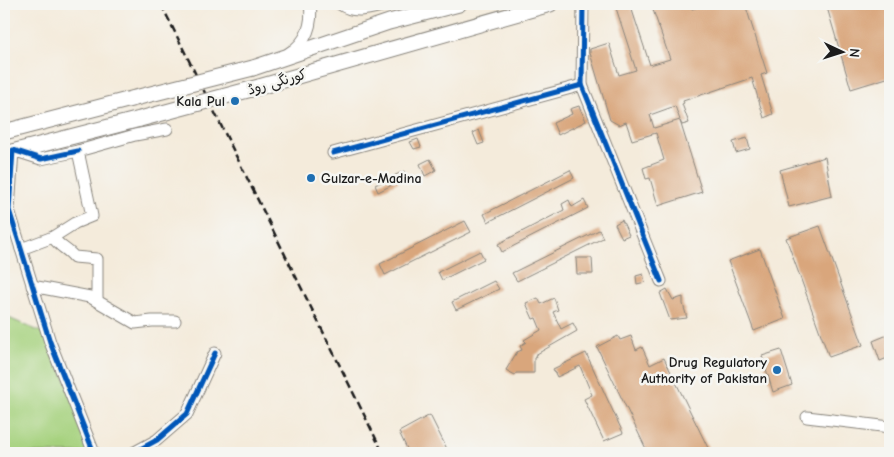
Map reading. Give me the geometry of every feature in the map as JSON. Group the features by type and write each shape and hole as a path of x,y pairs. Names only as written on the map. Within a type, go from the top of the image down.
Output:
{"main road":[{"name":"کورنگی روڈ","path":"4,132 253,68 389,22 459,4"},
{"name":"کورنگی روڈ","path":"8,152 259,87 550,4"}],"street":[{"path":"277,60 294,50 306,35 310,23 310,4"},
{"path":"340,4 345,8 354,10 389,4"},
{"path":"583,4 582,85 660,281"},
{"path":"333,153 582,85"},
{"path":"94,453 50,342 7,208 8,152 41,159 78,151 135,134 167,129"},
{"path":"21,249 53,237 75,223 92,216 78,151"},
{"path":"53,237 61,248 71,253 74,257 97,259 97,301"},
{"path":"32,286 90,297 135,323 175,321"},
{"path":"133,453 157,440 187,414 215,353"},
{"path":"807,417 890,426"}],"green space":[{"path":"4,316 48,335 94,453 4,453"}],"building":[{"path":"630,4 650,65 670,59 651,4 690,4 692,9 708,4 745,4 767,73 761,75 773,114 764,118 752,78 683,101 684,103 682,104 689,123 682,125 680,121 702,192 658,206 650,178 646,179 643,168 664,160 656,133 632,140 626,122 619,125 610,120 590,49 609,43 619,75 636,70 616,8","holes":["675,106 680,120 654,128 650,115"]},
{"path":"826,4 890,4 890,77 851,89"},
{"path":"579,106 586,121 558,135 553,123 572,114 570,109"},
{"path":"479,130 484,143 478,145 473,133"},
{"path":"747,138 750,149 736,153 733,142"},
{"path":"418,139 421,147 414,149 410,142"},
{"path":"825,157 832,196 789,207 780,170"},
{"path":"430,159 436,170 425,176 420,164"},
{"path":"570,170 574,178 488,222 484,214"},
{"path":"404,171 408,177 378,192 375,185"},
{"path":"569,200 572,207 584,200 588,208 502,252 498,244 564,210 562,204"},
{"path":"622,220 629,235 622,238 615,224"},
{"path":"465,221 471,232 385,275 380,264"},
{"path":"820,226 863,345 829,357 786,238"},
{"path":"599,230 603,238 517,281 512,273"},
{"path":"760,249 785,319 754,331 728,261"},
{"path":"480,251 484,259 442,280 438,272"},
{"path":"576,258 592,258 593,274 577,274"},
{"path":"643,274 645,282 637,284 636,276"},
{"path":"494,281 499,289 456,310 452,302"},
{"path":"667,289 673,300 683,297 687,318 670,320 660,293"},
{"path":"538,298 541,304 554,298 558,310 553,312 561,329 573,323 577,331 535,355 534,373 516,373 515,375 506,370 517,352 522,350 520,346 526,342 524,340 541,330 536,318 533,319 526,303"},
{"path":"890,334 890,357 880,361 873,341"},
{"path":"618,336 620,340 631,336 636,350 642,347 650,365 664,358 709,450 701,453 648,453 597,347"},
{"name":"Drug Regulatory Authority of Pakistan","path":"781,350 792,385 773,392 762,356"},
{"path":"586,353 623,433 604,441 584,399 592,395 580,366 557,377 553,369"},
{"path":"430,415 449,453 409,453 399,432"}],"railway":[{"path":"161,4 383,453"}],"cycle path":[{"path":"583,4 582,85 661,281"},
{"path":"333,153 582,85"},
{"path":"78,151 41,159 13,150 9,210 50,342 94,453"},
{"path":"133,453 157,440 187,414 215,353"}],"place":[{"name":"Kala Pul","path":"235,101"},
{"name":"Gulzar-e-Madina","path":"311,178"},
{"name":"Drug Regulatory Authority of Pakistan","path":"777,370"}]}
